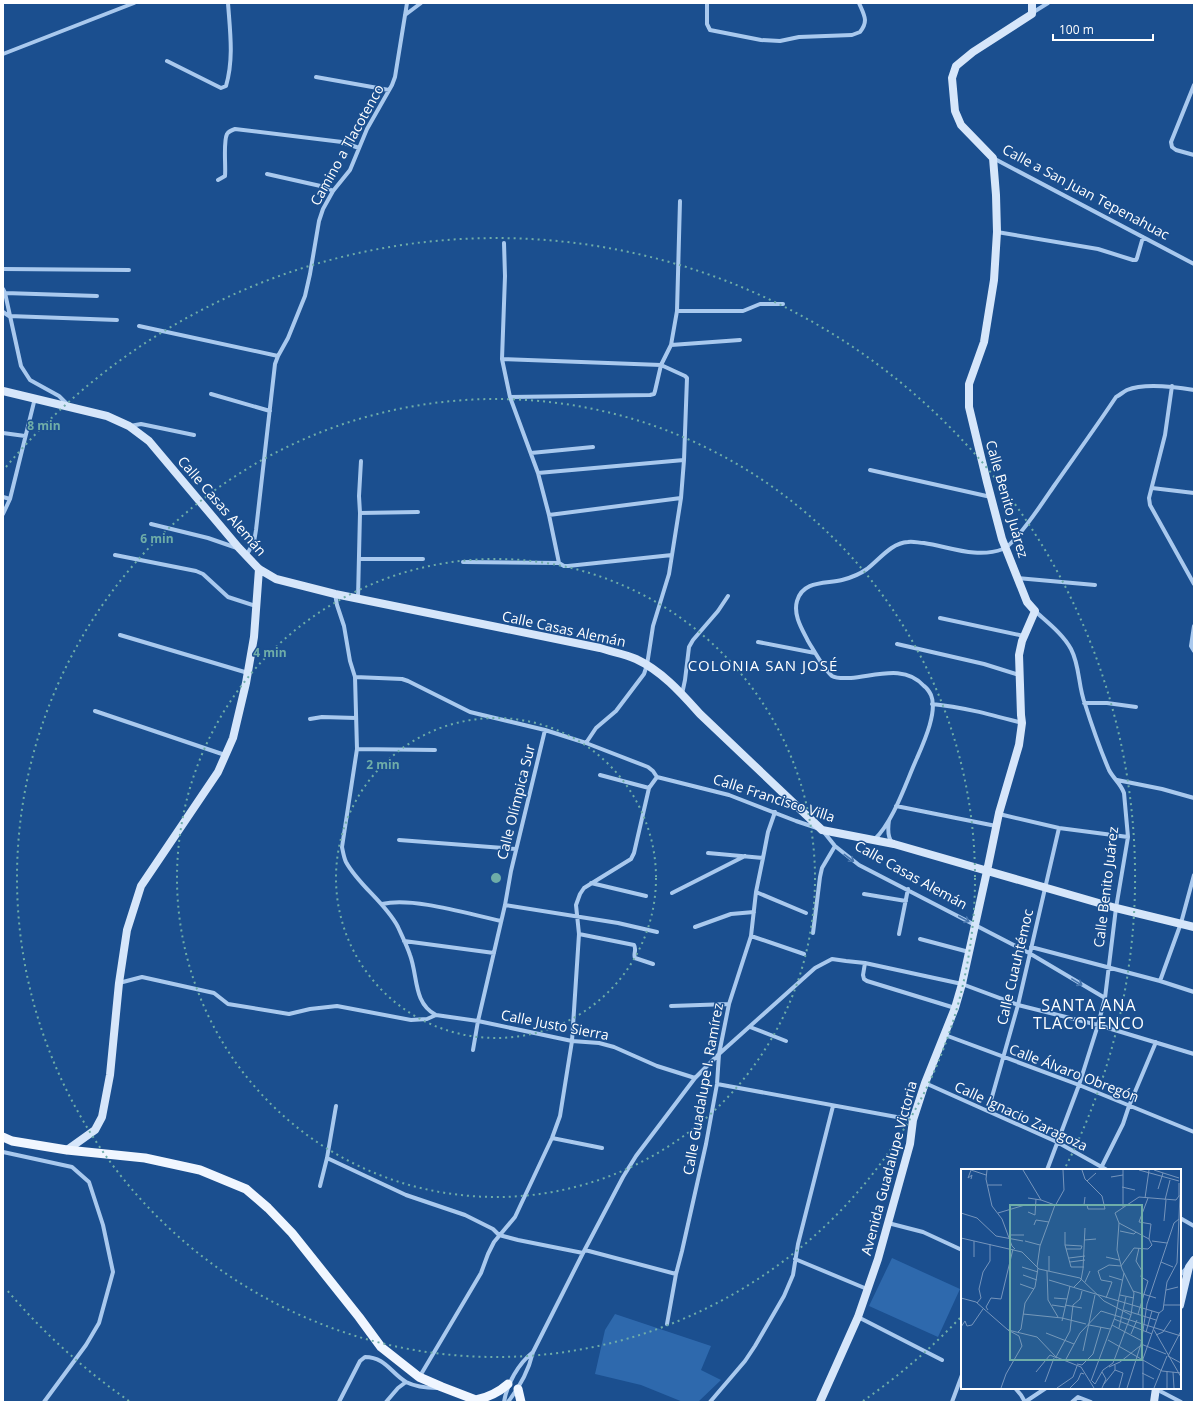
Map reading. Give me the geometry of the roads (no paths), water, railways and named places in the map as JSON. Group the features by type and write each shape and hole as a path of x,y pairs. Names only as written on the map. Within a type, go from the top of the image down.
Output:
{"main road":[{"path":"3,1137 12,1141 67,1150 145,1158 200,1170 246,1189 268,1208 292,1233 381,1347 419,1377 478,1401 496,1394 508,1384"},
{"path":"518,1389 521,1402"}],"street":[{"path":"3,54 134,3"},
{"path":"167,61 221,88 226,86 231,64 228,3"},
{"name":"Camino a Tlacotenco","path":"246,556 254,542 256,530 273,378 278,356 288,338 305,296 319,221 323,209 333,191 350,170 367,129 395,77 407,3"},
{"path":"405,15 421,3"},
{"path":"707,3 707,24 710,30 718,30 761,40 780,41 799,37 852,35 860,32 865,24 864,14 859,3"},
{"path":"1032,3 1032,14"},
{"path":"1032,14 1048,3"},
{"name":"Calle a San Juan Tepenahuac","path":"1032,14 973,52 956,66 952,78 955,111 961,125 993,158 1194,264"},
{"path":"316,77 389,90"},
{"path":"1194,85 1175,130 1172,142 1172,146 1176,150 1194,155"},
{"path":"218,180 225,176 226,139 227,133 230,130 235,129 342,142 358,148"},
{"name":"Calle Benito Juárez","path":"993,158 997,232 994,280 984,342 973,371 968,390 969,406 1000,532 1017,578 1027,602 1051,625 1065,640 1070,648 1077,665 1084,703 1110,770 1124,793 1128,836 1116,908 1105,998 1079,1085 1047,1169"},
{"path":"267,174 325,187 333,191"},
{"path":"510,397 654,394 661,365 671,345 677,311 680,201"},
{"path":"997,232 1098,249 1136,260 1143,237"},
{"path":"504,242 505,276 502,359 510,397 538,473 559,563"},
{"path":"3,269 129,270"},
{"path":"69,406 59,396 30,380 20,366 4,291 97,296"},
{"path":"677,311 743,311 760,304 782,304"},
{"path":"3,312 9,316 117,320"},
{"path":"139,326 278,356"},
{"path":"671,345 740,340"},
{"path":"502,359 661,365 687,378 681,498 669,574 653,626 647,665 644,674 616,711 596,728 586,743"},
{"path":"1172,386 1165,435 1149,498 1150,505 1194,584"},
{"path":"874,840 879,835 896,806 923,745 930,723 932,704 930,693 922,683 907,674 898,672 864,677 838,678 831,676 803,632 797,616 796,604 798,596 809,585 843,580 865,570 893,546 909,542 930,544 959,551 979,553 992,552 1006,548 1039,508 1116,397 1125,390 1134,388 1172,386 1194,390"},
{"name":"Calle Casas Alemán","path":"3,391 107,416 129,426 149,441 246,556 260,569 276,579 358,599 600,648 637,659 647,665 682,694 700,714 822,830 835,846 859,865 908,889 1029,954 1105,998"},
{"path":"211,394 270,411"},
{"path":"3,514 10,499 35,398"},
{"path":"129,426 141,424 194,435"},
{"path":"3,433 26,436"},
{"path":"531,453 593,447"},
{"path":"538,473 684,460"},
{"path":"358,599 359,496 361,461"},
{"path":"870,470 991,497"},
{"path":"1152,488 1194,493"},
{"path":"3,497 10,499"},
{"path":"549,515 681,498"},
{"path":"360,513 418,512"},
{"path":"150,524 208,538 239,548"},
{"path":"116,555 196,571 203,574 228,597 257,607"},
{"path":"464,562 559,563 564,566 568,566 672,555"},
{"path":"359,559 423,559"},
{"path":"67,1150 95,1130 102,1117 110,1075 119,983 127,930 141,886 218,772 233,738 248,674 254,637 260,569"},
{"path":"1017,578 1095,585"},
{"path":"335,594 344,626 350,661 355,677 357,749 342,848 345,861 382,904 397,926 410,956 416,988 424,1006 436,1015"},
{"path":"682,694 686,680 689,647 728,596"},
{"name":"Avenida Guadalupe Victoria","path":"820,1402 858,1316 878,1259 910,1144 913,1120 925,1083 955,1008 962,984 988,871 999,813 1019,745 1022,723 1019,655 1024,636 1035,611"},
{"path":"940,618 1024,636"},
{"path":"1193,650 1191,646 1194,626"},
{"path":"120,635 248,674"},
{"path":"758,642 815,653"},
{"path":"897,644 984,664 1019,675"},
{"name":"Calle Francisco Villa","path":"355,677 402,679 470,712 545,730 586,743 648,768 653,771 657,777 729,795 775,812 796,822 822,830 894,844 1116,908 1194,927"},
{"path":"1084,703 1107,703 1136,707"},
{"path":"932,704 979,711 1022,723"},
{"path":"95,711 226,755"},
{"path":"310,719 322,717 356,718"},
{"name":"Calle Olímpica Sur","path":"473,1050 516,849 545,730"},
{"path":"357,749 435,750"},
{"path":"600,775 650,788"},
{"path":"419,1377 481,1273 488,1254 499,1235 515,1217 552,1138 560,1116 572,1041 579,934 576,905 584,888 631,859 634,853 650,788 657,777"},
{"path":"1117,780 1162,789 1194,798"},
{"path":"896,806 996,826"},
{"name":"Calle Guadalupe I. Ramírez","path":"667,1324 676,1274 706,1144 717,1084 719,1054 729,1004 751,936 756,892 768,832 775,812"},
{"path":"999,813 1059,828 1128,836"},
{"path":"889,819 890,840 894,844"},
{"name":"Calle Cuauhtémoc","path":"988,1111 1018,1005 1059,828"},
{"path":"399,840 516,849"},
{"path":"812,933 822,868 835,846"},
{"path":"708,853 763,858"},
{"path":"672,892 745,856"},
{"path":"1160,981 1181,923 1194,875"},
{"path":"591,883 646,896"},
{"path":"899,934 908,889"},
{"path":"756,892 806,913"},
{"path":"864,894 906,901"},
{"path":"382,904 388,902 440,907 500,921"},
{"path":"505,905 618,923 657,932"},
{"path":"695,927 731,914 754,912"},
{"path":"579,934 634,945 636,948 635,958 653,964"},
{"path":"751,936 804,954"},
{"path":"920,939 969,952"},
{"path":"404,941 494,953"},
{"path":"1031,947 1160,981 1194,992"},
{"path":"508,1402 518,1389 532,1358 533,1352 623,1177 636,1156 695,1078 761,1015 815,968 832,959 865,963 962,984 1018,1005 1098,1025 1194,1054"},
{"path":"865,963 863,975 864,979 867,981 955,1008"},
{"path":"119,983 142,977 214,993 228,1004 289,1014 310,1009 337,1006 419,1020 427,1019 436,1015"},
{"path":"671,1006 729,1004"},
{"name":"Calle Justo Sierra","path":"436,1015 478,1021 572,1041 599,1043 614,1047 657,1066 695,1078"},
{"path":"750,1027 786,1041"},
{"name":"Calle Álvaro Obregón","path":"945,1035 1079,1085 1194,1132"},
{"path":"1102,1166 1123,1124 1156,1042"},
{"name":"Calle Ignacio Zaragoza","path":"925,1083 1058,1142 1106,1169"},
{"path":"717,1084 913,1120"},
{"path":"320,1186 327,1158 336,1106"},
{"path":"710,1402 745,1361 755,1346 784,1296 793,1275 795,1259 833,1106"},
{"path":"552,1138 602,1148"},
{"path":"3,1152 72,1167 89,1182 103,1225 113,1272 99,1323 86,1345 44,1402"},
{"path":"327,1158 406,1196 465,1216 493,1230 499,1235 584,1252 676,1274"},
{"path":"1181,1219 1194,1226"},
{"path":"888,1223 923,1232 961,1250"},
{"path":"795,1259 867,1289"},
{"path":"1181,1274 1194,1260"},
{"path":"1181,1301 1189,1267"},
{"path":"858,1316 942,1360"},
{"path":"504,1402 508,1384 528,1356 533,1352"},
{"path":"339,1402 360,1361 365,1357 378,1359 406,1382 424,1388 442,1387"},
{"path":"952,1402 961,1378"},
{"path":"386,1402 398,1388 406,1382"},
{"path":"1016,1389 1025,1402 1044,1389"},
{"path":"1154,1402 1156,1389"},
{"path":"1158,1389 1180,1402"},
{"path":"1072,1402 1078,1397 1091,1402"}],"district":[{"name":"COLONIA SAN JOSÉ","path":"763,666"},
{"name":"SANTA ANA TLACOTENCO","path":"1089,1014"}]}
